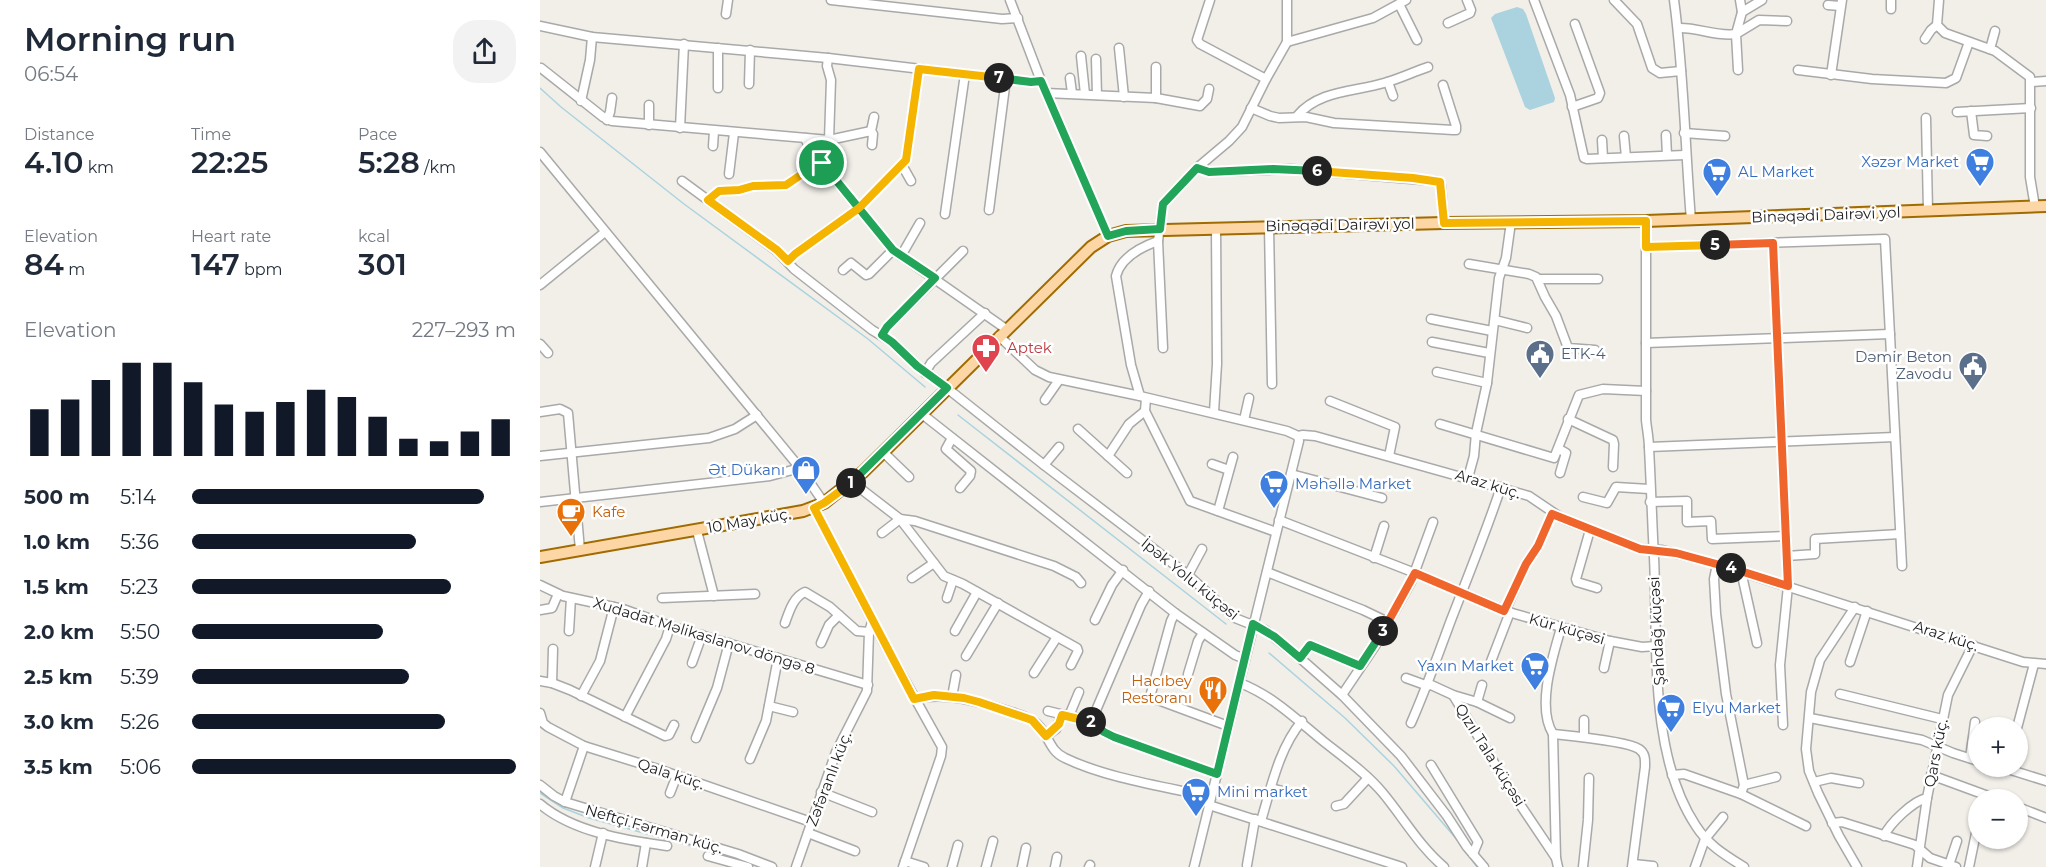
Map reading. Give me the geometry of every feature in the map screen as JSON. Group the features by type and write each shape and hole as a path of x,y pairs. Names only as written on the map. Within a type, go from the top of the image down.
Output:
{"main road":[{"name":"Binəqədi Dairəvi yol","path":"1003,333 1091,247 1108,236 1126,231 1159,235 1216,228 1691,220 2041,207"},
{"name":"10 May küç.","path":"540,557 698,531 819,506 852,483 1003,333"}],"street":[{"path":"726,14 728,0"},
{"path":"831,0 1018,18"},
{"path":"1010,0 1041,81 1108,236"},
{"path":"1210,0 1197,40 1200,44 1266,79"},
{"path":"1162,348 1159,235 1163,204 1197,168 1237,133 1287,42 1287,0"},
{"path":"1448,23 1470,13 1467,0"},
{"path":"1534,0 1570,94 1584,158 1685,155"},
{"path":"1614,0 1637,24 1652,68 1660,73 1681,71"},
{"path":"1674,0 1678,28 1691,220"},
{"path":"1738,70 1736,34 1742,12 1740,0"},
{"path":"1742,12 1762,0"},
{"path":"1925,39 1937,25 1939,0"},
{"path":"1287,42 1373,18 1402,2 1417,40"},
{"path":"1828,5 1841,3 1831,75"},
{"path":"1678,28 1689,27 1720,34 1736,34 1759,20 1787,21"},
{"path":"1572,108 1598,98 1600,93 1575,24"},
{"path":"1937,25 1945,33 1990,49 2028,75 2032,82 2030,177 2041,207"},
{"path":"540,26 592,37 750,50 1041,81"},
{"path":"1990,49 1995,31"},
{"path":"581,101 590,60 592,37"},
{"path":"1798,70 1831,75 1950,83 1956,78 1969,42"},
{"path":"680,128 684,44"},
{"path":"718,48 718,88"},
{"path":"1119,48 1124,97"},
{"path":"749,84 750,50"},
{"path":"1081,56 1084,94"},
{"path":"828,58 827,66 831,80 829,140"},
{"path":"1096,59 1097,94"},
{"path":"1298,116 1312,102 1324,97 1388,82 1428,67"},
{"path":"541,68 607,120 829,140 871,131"},
{"path":"1156,68 1156,98"},
{"path":"788,261 859,208 902,165 908,156 919,69"},
{"path":"945,214 965,74"},
{"path":"1070,78 1072,93"},
{"path":"989,210 1006,79"},
{"path":"2032,82 2046,81"},
{"path":"1388,82 1393,96"},
{"path":"1251,108 1279,118 1298,116 1334,123 1456,130 1443,85"},
{"path":"1046,93 1156,98 1200,106 1207,99 1209,89"},
{"path":"607,120 612,98"},
{"path":"649,105 649,125"},
{"path":"1957,112 2031,108"},
{"path":"1971,111 1974,135 1987,136"},
{"path":"872,146 871,131 874,117"},
{"path":"1926,117 1928,211"},
{"path":"713,146 714,131"},
{"path":"729,174 734,133"},
{"path":"1684,134 1725,136"},
{"path":"1666,135 1667,155"},
{"path":"1624,136 1626,157"},
{"name":"Araz küç.","path":"805,138 810,149 893,250 985,314 1035,370 1043,375 1214,412 1298,436 1316,436 1501,487 1529,496 1552,514 1640,549 1676,553 1741,571 2034,664 2046,664"},
{"path":"1602,140 1603,158"},
{"path":"540,152 800,468 872,622 940,741 942,751 904,864 924,867"},
{"path":"708,200 719,191 739,190 753,186 786,185 822,163"},
{"path":"902,165 911,181"},
{"path":"1197,168 1209,172 1290,169 1440,182 1444,223"},
{"name":"İpək Yolu küçəsi","path":"682,181 777,250 803,276 872,330 892,342 925,373 1188,574 1235,618 1253,624 1275,637 1300,658 1342,695 1401,756 1484,867"},
{"name":"Şahdağ küçəsi","path":"1646,221 1646,391 1661,722 1672,775 1691,818 1705,839 1720,852 1744,867"},
{"path":"1468,478 1487,383 1501,270 1506,258 1511,222"},
{"path":"901,256 920,223"},
{"path":"1269,227 1272,384"},
{"path":"1214,412 1217,364 1216,228"},
{"path":"540,285 605,232"},
{"path":"1159,235 1123,262 1116,276 1131,365 1143,397 1145,411 1187,497 1195,504 1276,532"},
{"path":"1646,247 1885,239 1902,566"},
{"path":"1773,243 1788,586 1780,664 1783,725"},
{"path":"843,270 851,263 866,275 869,274 893,250"},
{"path":"882,335 887,327 963,251"},
{"path":"1469,264 1529,274 1539,279 1598,279"},
{"path":"540,271 551,276"},
{"path":"1539,279 1568,348 1595,350"},
{"path":"925,373 931,363 985,314"},
{"path":"1431,319 1492,331"},
{"path":"1495,320 1527,328"},
{"path":"1646,343 1890,334"},
{"path":"1432,342 1489,353"},
{"path":"540,344 548,353"},
{"path":"1437,372 1487,383"},
{"path":"1045,400 1059,380"},
{"path":"1440,424 1476,433 1551,459 1556,456 1568,419 1579,395 1603,389 1646,391"},
{"path":"1244,420 1249,398"},
{"path":"1330,401 1395,427 1389,456"},
{"path":"540,412 566,411 580,550"},
{"path":"1108,456 1129,424 1145,411"},
{"path":"922,414 1175,613 1235,656 1245,659"},
{"path":"540,456 709,438 735,429 757,415"},
{"path":"1568,419 1613,440 1613,467"},
{"path":"1078,429 1127,473"},
{"path":"1194,867 1299,441 1298,436"},
{"path":"1649,447 1895,437"},
{"path":"952,438 946,449 971,471 970,476 960,488"},
{"path":"1044,465 1059,447"},
{"path":"1559,448 1566,453 1560,473"},
{"path":"883,452 909,477"},
{"path":"1218,512 1233,457"},
{"path":"1212,464 1229,470"},
{"path":"540,502 770,476 800,468"},
{"path":"1291,474 1382,498"},
{"path":"852,483 900,519 944,576 998,603 1077,648 1078,651 1071,665"},
{"path":"1411,723 1480,549 1501,487"},
{"path":"1583,497 1607,503 1616,487 1649,489"},
{"path":"1650,502 1687,501 1687,522 1711,521 1712,539 1786,536"},
{"path":"1490,664 1507,611 1526,564 1538,546 1552,514"},
{"path":"882,533 900,519 915,521 1054,566 1076,577 1081,583"},
{"name":"Kür küçəsi","path":"1279,520 1507,611 1610,641 1642,647 1656,646"},
{"path":"1342,695 1375,646 1415,573 1433,522"},
{"path":"1374,558 1384,526"},
{"path":"1590,530 1575,579 1582,584 1597,588"},
{"path":"698,531 714,596"},
{"path":"1787,556 1815,554 1815,539 1900,534"},
{"path":"1188,574 1202,549"},
{"path":"912,578 934,563"},
{"path":"1716,564 1714,579 1716,614 1726,694 1742,789"},
{"path":"1095,620 1112,585 1123,570"},
{"path":"1741,571 1757,643"},
{"path":"1267,572 1388,622"},
{"path":"947,598 953,580"},
{"name":"Xudadat Məlikaslanov döngə 8","path":"540,585 570,598 614,606 670,626 868,685"},
{"path":"1092,723 1096,708 1136,615 1149,591"},
{"path":"785,623 796,600 805,592 830,607 857,631 868,632"},
{"path":"955,630 977,592"},
{"path":"540,610 552,608 558,594"},
{"path":"662,598 755,594"},
{"path":"569,631 570,598"},
{"path":"966,656 998,603"},
{"path":"581,696 600,661 614,606"},
{"path":"1855,607 1820,660 1810,692 1810,718 1806,748 1807,762 1814,782 1832,822 1857,867"},
{"path":"1850,662 1867,611"},
{"path":"1175,613 1150,697 1228,726"},
{"path":"821,643 829,626 839,615"},
{"name":"Zəfəranlı küç.","path":"796,867 836,752 865,696 868,685 868,632 872,622"},
{"path":"625,717 666,639 670,626"},
{"path":"1557,862 1554,734 1549,725 1546,686 1561,628"},
{"path":"1188,674 1198,641 1203,633"},
{"path":"692,663 702,635"},
{"path":"1034,673 1057,637"},
{"path":"1604,668 1610,641"},
{"path":"696,738 717,688 729,643"},
{"path":"1300,658 1310,645 1360,666"},
{"name":"Qars küç.","path":"1917,867 1942,719 1954,680 1973,645"},
{"path":"552,683 553,649"},
{"path":"750,759 770,706 771,687 778,658"},
{"path":"2020,717 2034,664"},
{"path":"952,697 957,675"},
{"name":"Qızıl Tala küçəsi","path":"1406,678 1453,695 1557,862"},
{"path":"540,681 552,683 665,736 669,735 674,725"},
{"path":"1240,683 1262,694 1302,721 1368,777 1407,822 1426,850 1444,867"},
{"path":"1477,702 1482,685"},
{"path":"1046,736 1066,716 1079,692"},
{"path":"1840,694 1942,719"},
{"path":"914,699 934,695 952,697 979,702 1032,720 1046,736 1057,754 1084,766 1210,801 1374,863 1402,867"},
{"path":"1453,695 1477,702 1510,718"},
{"path":"770,706 793,712"},
{"path":"1048,711 1092,723 1114,737 1217,774"},
{"name":"Qala küç.","path":"540,713 543,723 548,728 584,746 677,775 811,822"},
{"path":"1810,718 1922,740 1968,758"},
{"path":"1584,720 1584,737"},
{"path":"1247,866 1258,820 1280,760 1302,721"},
{"path":"1554,734 1584,737 1638,748 1645,757 1633,865 1653,866"},
{"path":"565,802 584,746"},
{"path":"1431,765 1478,842 1473,854"},
{"path":"1672,775 1684,774 1742,789 1806,826"},
{"path":"670,793 677,775"},
{"path":"1931,775 1969,789"},
{"path":"2028,775 2046,781"},
{"path":"1336,806 1344,804 1368,777"},
{"path":"1742,789 1776,777"},
{"path":"1583,867 1588,820 1589,778"},
{"path":"1814,782 1831,778 1859,783"},
{"name":"Neftçi Fərman küç.","path":"540,785 565,802 738,854 772,867"},
{"path":"1271,788 1286,792"},
{"path":"821,792 872,813"},
{"path":"1884,836 1889,827 1917,801 1927,798"},
{"path":"540,804 567,821 603,833 667,846"},
{"path":"2028,811 2046,818"},
{"path":"1695,867 1705,839 1723,817"},
{"path":"1832,822 1842,822 1909,843 1930,858 1953,866 1957,842"},
{"path":"595,867 603,833"},
{"path":"808,833 855,851"},
{"path":"986,867 993,841"},
{"path":"642,867 646,843"},
{"path":"952,867 958,845"},
{"path":"1022,867 1026,848"},
{"path":"1969,867 1973,849"},
{"path":"708,856 748,867"},
{"path":"1055,867 1057,857"}],"water":[{"path":"1517,7 1523,9 1526,14 1555,98 1554,102 1530,110 1525,107 1491,18 1495,14"}],"waterway":[{"path":"540,88 684,204 868,339 925,387"},
{"path":"958,415 1226,624"},
{"path":"1269,653 1345,718 1394,766 1459,842"},
{"path":"540,793 563,808 589,818 742,860"},
{"path":"1467,853 1477,867"}],"place":[{"name":"Xəzər Market","path":"1980,188"},
{"name":"AL Market","path":"1717,198"},
{"name":"Aptek","path":"986,374"},
{"name":"ETK-4","path":"1540,380"},
{"name":"Dəmir Beton Zavodu","path":"1973,392"},
{"name":"Ət Dükanı","path":"806,496"},
{"name":"Məhəllə Market","path":"1274,510"},
{"name":"Kafe","path":"571,538"},
{"name":"Yaxın Market","path":"1535,692"},
{"name":"Hacıbey Restoranı","path":"1213,716"},
{"name":"Elyu Market","path":"1671,734"},
{"name":"Mini market","path":"1196,818"}],"route":[{"path":"822,163 802,173 786,185 753,186 739,190 719,191 708,200 777,250 788,261 859,208 906,160 919,69 1031,82 1041,81 1108,236 1126,231 1160,229 1163,204 1197,168 1209,172 1290,169 1440,182 1444,223 1646,221 1646,247 1773,243 1788,586 1676,553 1657,549 1640,549 1552,514 1504,611 1415,573 1375,646 1360,666 1310,645 1300,658 1275,637 1253,624 1217,774 1114,737 1089,721 1062,715 1056,729 1046,736 1032,720 979,702 934,695 914,699 814,508 852,483 947,388 925,373 882,335 935,278 893,250 859,208 822,163"}]}
